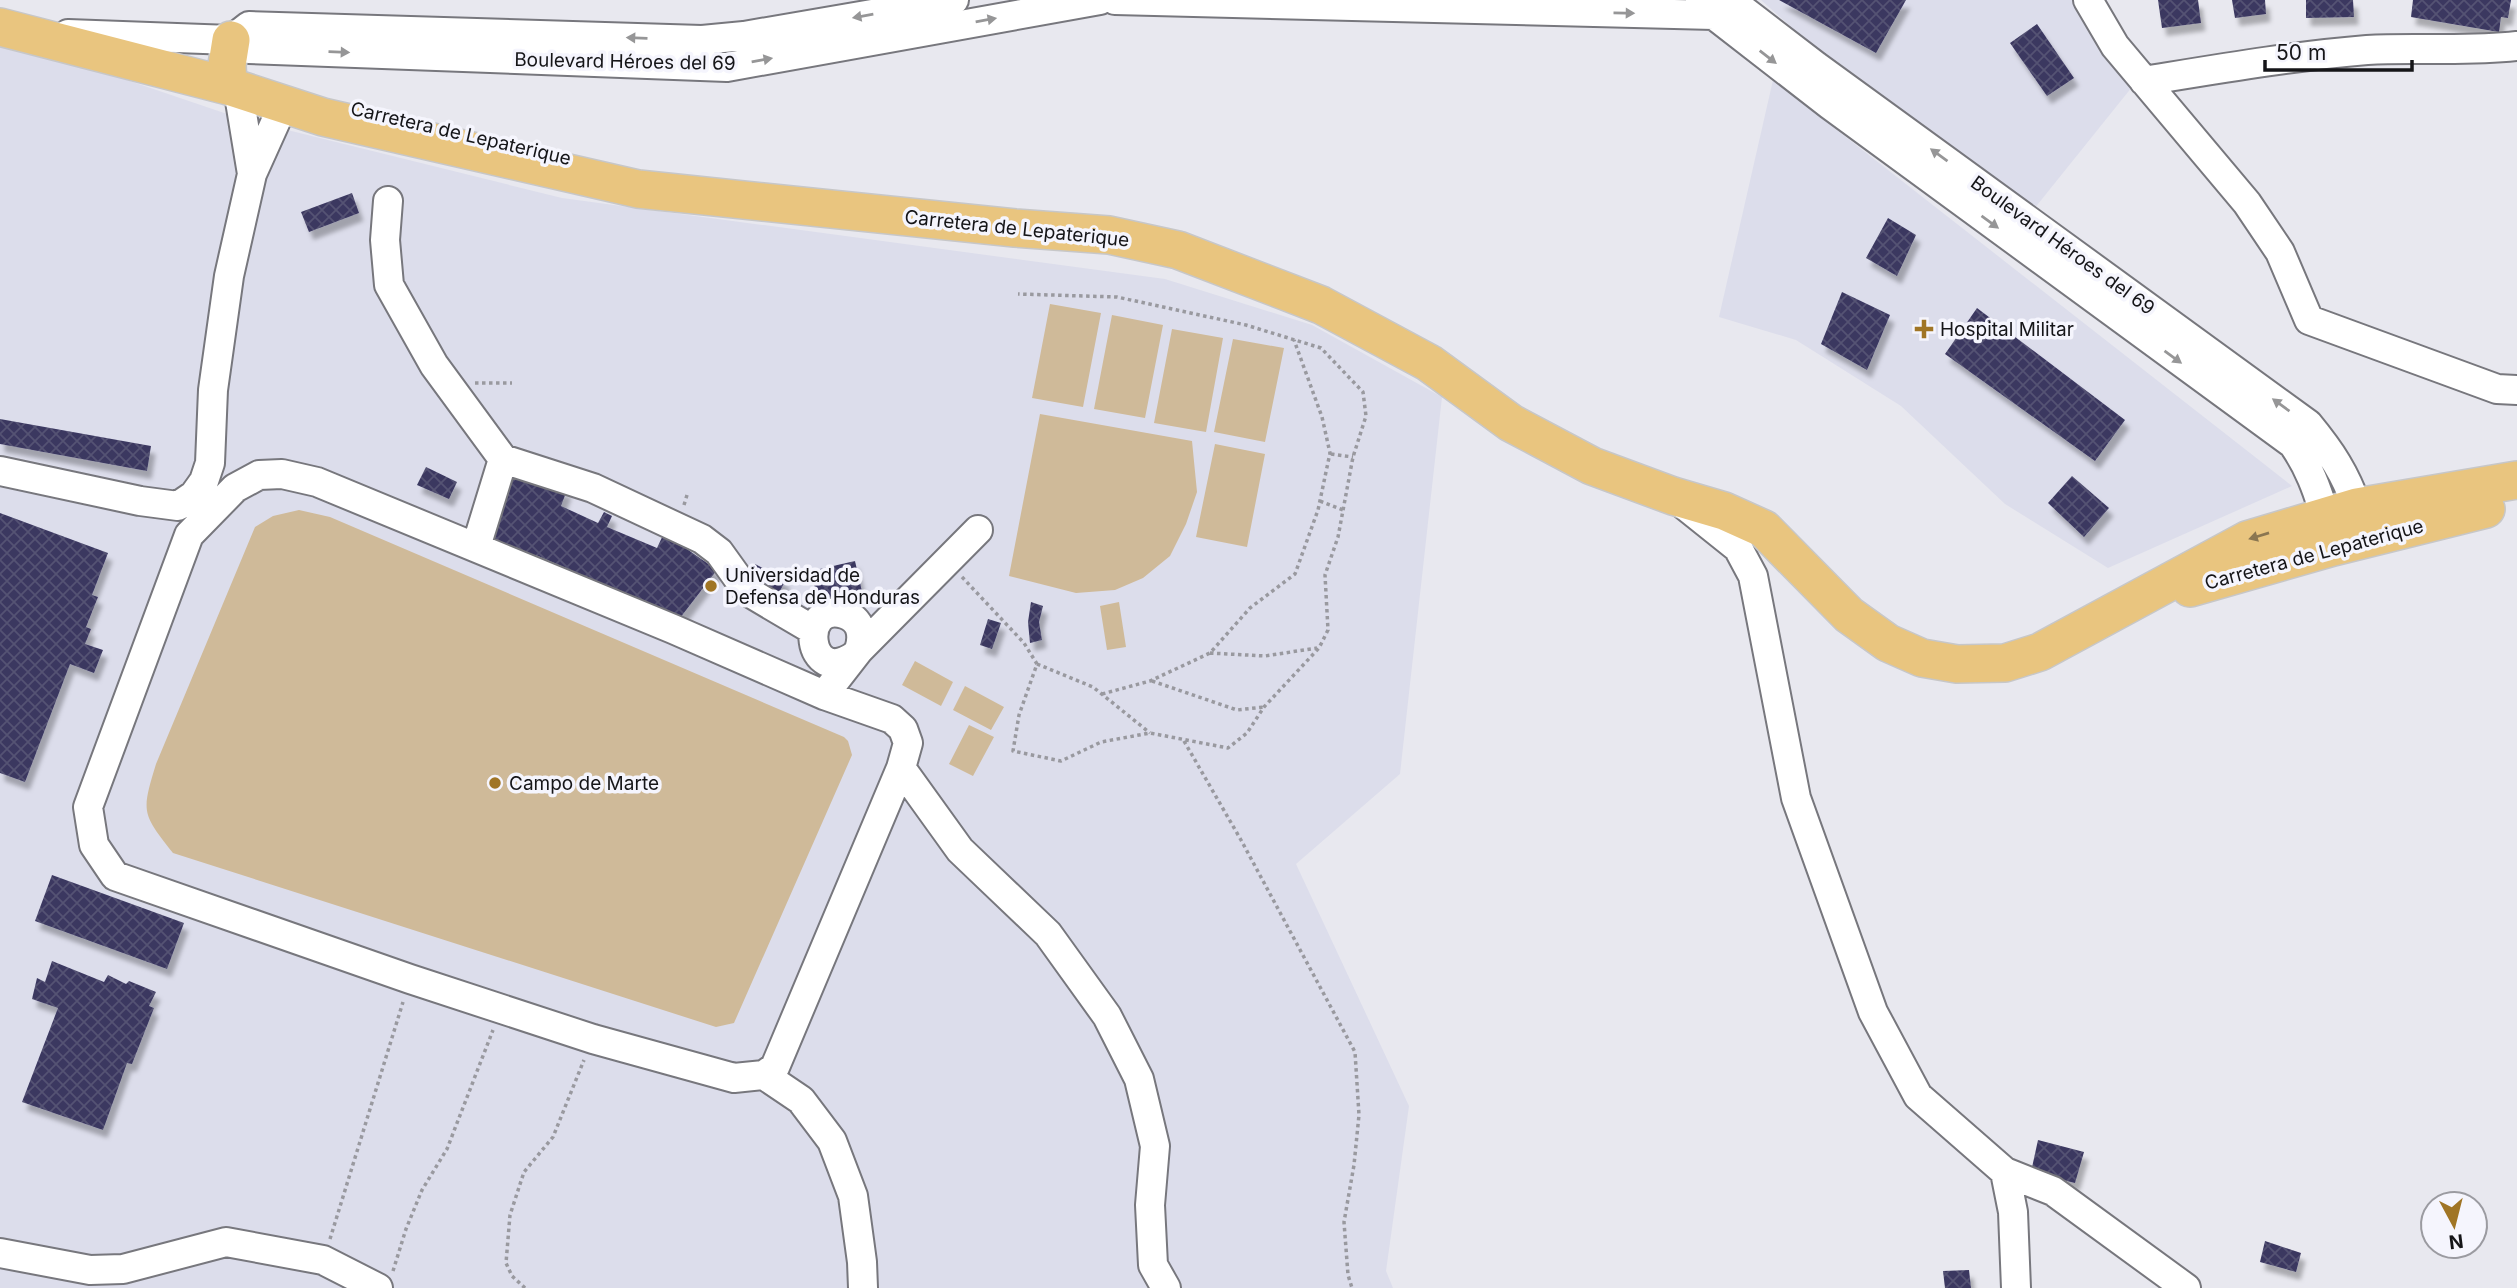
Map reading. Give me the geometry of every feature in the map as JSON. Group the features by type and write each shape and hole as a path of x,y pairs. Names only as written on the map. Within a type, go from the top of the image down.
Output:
{"main road":[{"name":"Carretera de Lepaterique","path":"7,30 233,88 323,117 638,189 1015,228 1109,235 1178,250 1321,306 1429,363 1511,423 1592,466 1673,496 1724,511 1764,529 1849,615 1888,643 1922,658 1957,664 2005,663 2040,652 2247,540 2517,480"},
{"path":"231,40 227,65 233,88"},
{"name":"Carretera de Lepaterique","path":"2113,612 2151,603 2194,586 2517,500"},
{"path":"2271,565 2303,539 2341,517 2430,522"}],"street":[{"name":"Boulevard Héroes del 69","path":"231,40 249,26 702,40 744,36 954,0"},
{"name":"Boulevard Héroes del 69","path":"7,30 231,40 249,49 727,67 1100,0"},
{"name":"Boulevard Héroes del 69","path":"1115,0 1721,6 1841,114 2293,444 2316,485 2341,517"},
{"path":"2088,0 2115,46 2247,203 2280,252 2309,320 2497,389 2517,390"},
{"path":"2144,81 2368,50 2487,50 2517,46"},
{"path":"233,88 252,174"},
{"path":"0,471 140,501 178,506 194,495 204,481 210,463 213,390 220,336 229,276 252,174 284,103"},
{"path":"388,201 385,240 389,285 434,365 503,459 593,488 702,539 719,552 747,591 813,630"},
{"path":"476,547 503,459"},
{"path":"282,474 317,482 824,695 892,719 903,729 908,743 901,768 775,1067 764,1075 734,1078 593,1039 410,979 115,876 94,845 88,807 189,535 234,488 259,475 282,474"},
{"path":"1673,496 1703,523 1738,548 1753,576 1796,798 1873,1012 1918,1096 2004,1172 2053,1191 2186,1288"},
{"path":"824,695 857,653 978,530"},
{"path":"846,614 853,618 862,633 857,653 839,663 823,658 813,646 813,630 823,617 846,614"},
{"path":"901,768 960,850 1048,933 1107,1016 1139,1079 1155,1146 1150,1205 1153,1265 1166,1288"},
{"path":"764,1075 801,1100 832,1141 853,1196 863,1288"},
{"path":"2004,1172 2013,1212 2016,1288"},
{"path":"0,1253 90,1270 123,1269 226,1242 323,1260 385,1282"}],"path":[{"path":"1018,294 1117,297 1247,325 1321,348 1363,392 1366,416 1353,457 1338,537 1325,575 1328,630 1319,648 1264,707 1247,733 1228,748 1150,733 1101,742 1060,761 1013,751 1018,715 1037,664"},
{"path":"1102,694 1150,681 1210,653 1250,608 1294,573 1320,501 1330,453 1322,417 1294,340"},
{"path":"446,382 512,383"},
{"path":"1330,453 1353,457"},
{"path":"1320,501 1343,510"},
{"path":"948,563 1024,643 1037,664 1093,687 1150,733"},
{"path":"1210,653 1265,656 1319,648"},
{"path":"1150,681 1237,710 1264,707"},
{"path":"1184,741 1241,840 1354,1052 1359,1115 1344,1222 1348,1275 1352,1288"},
{"path":"323,1260 410,979"},
{"path":"385,1282 422,1190 446,1149 502,1009"},
{"path":"525,1288 512,1276 506,1263 510,1215 524,1172 552,1137 593,1039"}],"shaded area":[{"path":"1761,0 2076,0 2132,87 2034,209 1838,69"},
{"name":"Universidad de Defensa de Honduras","path":"0,37 239,118 562,198 1165,279 1312,325 1442,397 1400,774 1296,864 1409,1106 1386,1271 1393,1288 0,1288"},
{"name":"Hospital Militar","path":"1773,80 2292,486 2108,568 2005,504 1901,406 1796,340 1719,317"},
{"path":"1050,304 1101,313 1083,407 1032,398"},
{"path":"1112,315 1163,325 1145,418 1094,409"},
{"path":"1172,329 1223,338 1206,432 1154,423"},
{"path":"1233,339 1284,348 1265,442 1214,432"},
{"path":"1040,414 1192,441 1197,492 1186,524 1170,556 1143,578 1115,590 1076,593 1009,576"},
{"path":"1215,444 1265,454 1247,547 1196,537"},
{"name":"Campo de Marte","path":"299,510 330,517 848,741 852,755 734,1023 716,1027 173,853 155,829 147,812 148,793 156,764 255,527 273,516"},
{"path":"1119,602 1126,647 1107,650 1100,606"},
{"path":"915,661 953,682 941,706 902,685"},
{"path":"965,686 1004,707 991,730 953,710"},
{"path":"969,725 994,737 973,776 949,764"}],"building":[{"path":"1779,0 1906,0 1876,53"},
{"path":"2158,0 2198,0 2201,23 2162,28"},
{"path":"2232,0 2265,0 2266,14 2235,18"},
{"path":"2306,0 2353,0 2354,17 2306,18"},
{"path":"2413,0 2511,0 2508,18 2501,17 2499,32 2411,17"},
{"path":"2037,24 2074,78 2047,96 2010,43"},
{"path":"352,193 359,213 309,232 301,212"},
{"path":"1888,218 1916,235 1897,276 1866,258"},
{"path":"1842,292 1890,315 1867,370 1821,344"},
{"path":"1977,308 2125,420 2095,461 1945,354"},
{"path":"0,419 151,446 147,471 0,444"},
{"path":"426,467 457,482 449,499 417,485"},
{"path":"508,475 567,490 561,506 598,523 604,512 612,516 607,527 657,548 664,533 717,570 673,627 640,600 538,556 491,546"},
{"path":"2072,476 2109,508 2084,537 2048,503"},
{"path":"0,513 108,553 92,595 98,597 86,627 91,629 85,644 103,650 94,673 70,664 25,782 0,773"},
{"path":"855,561 863,596 819,606 811,571"},
{"path":"755,564 786,580 777,596 747,580"},
{"path":"1031,602 1043,606 1039,622 1042,640 1030,643 1028,622"},
{"path":"988,619 1001,623 992,649 980,645"},
{"path":"52,875 184,923 167,969 35,921"},
{"path":"52,961 104,982 108,975 126,984 129,981 156,992 149,1006 154,1008 132,1064 127,1063 103,1130 22,1102 58,1008 32,999 37,978 45,982"},
{"path":"2038,1140 2084,1152 2075,1183 2031,1172"},
{"path":"2265,1241 2301,1253 2296,1272 2260,1262"},
{"path":"1969,1270 1971,1288 1945,1288 1943,1271"}],"place":[{"name":"Hospital Militar","path":"1924,329"},
{"name":"Universidad de Defensa de Honduras","path":"711,586"},
{"name":"Campo de Marte","path":"495,783"}]}
